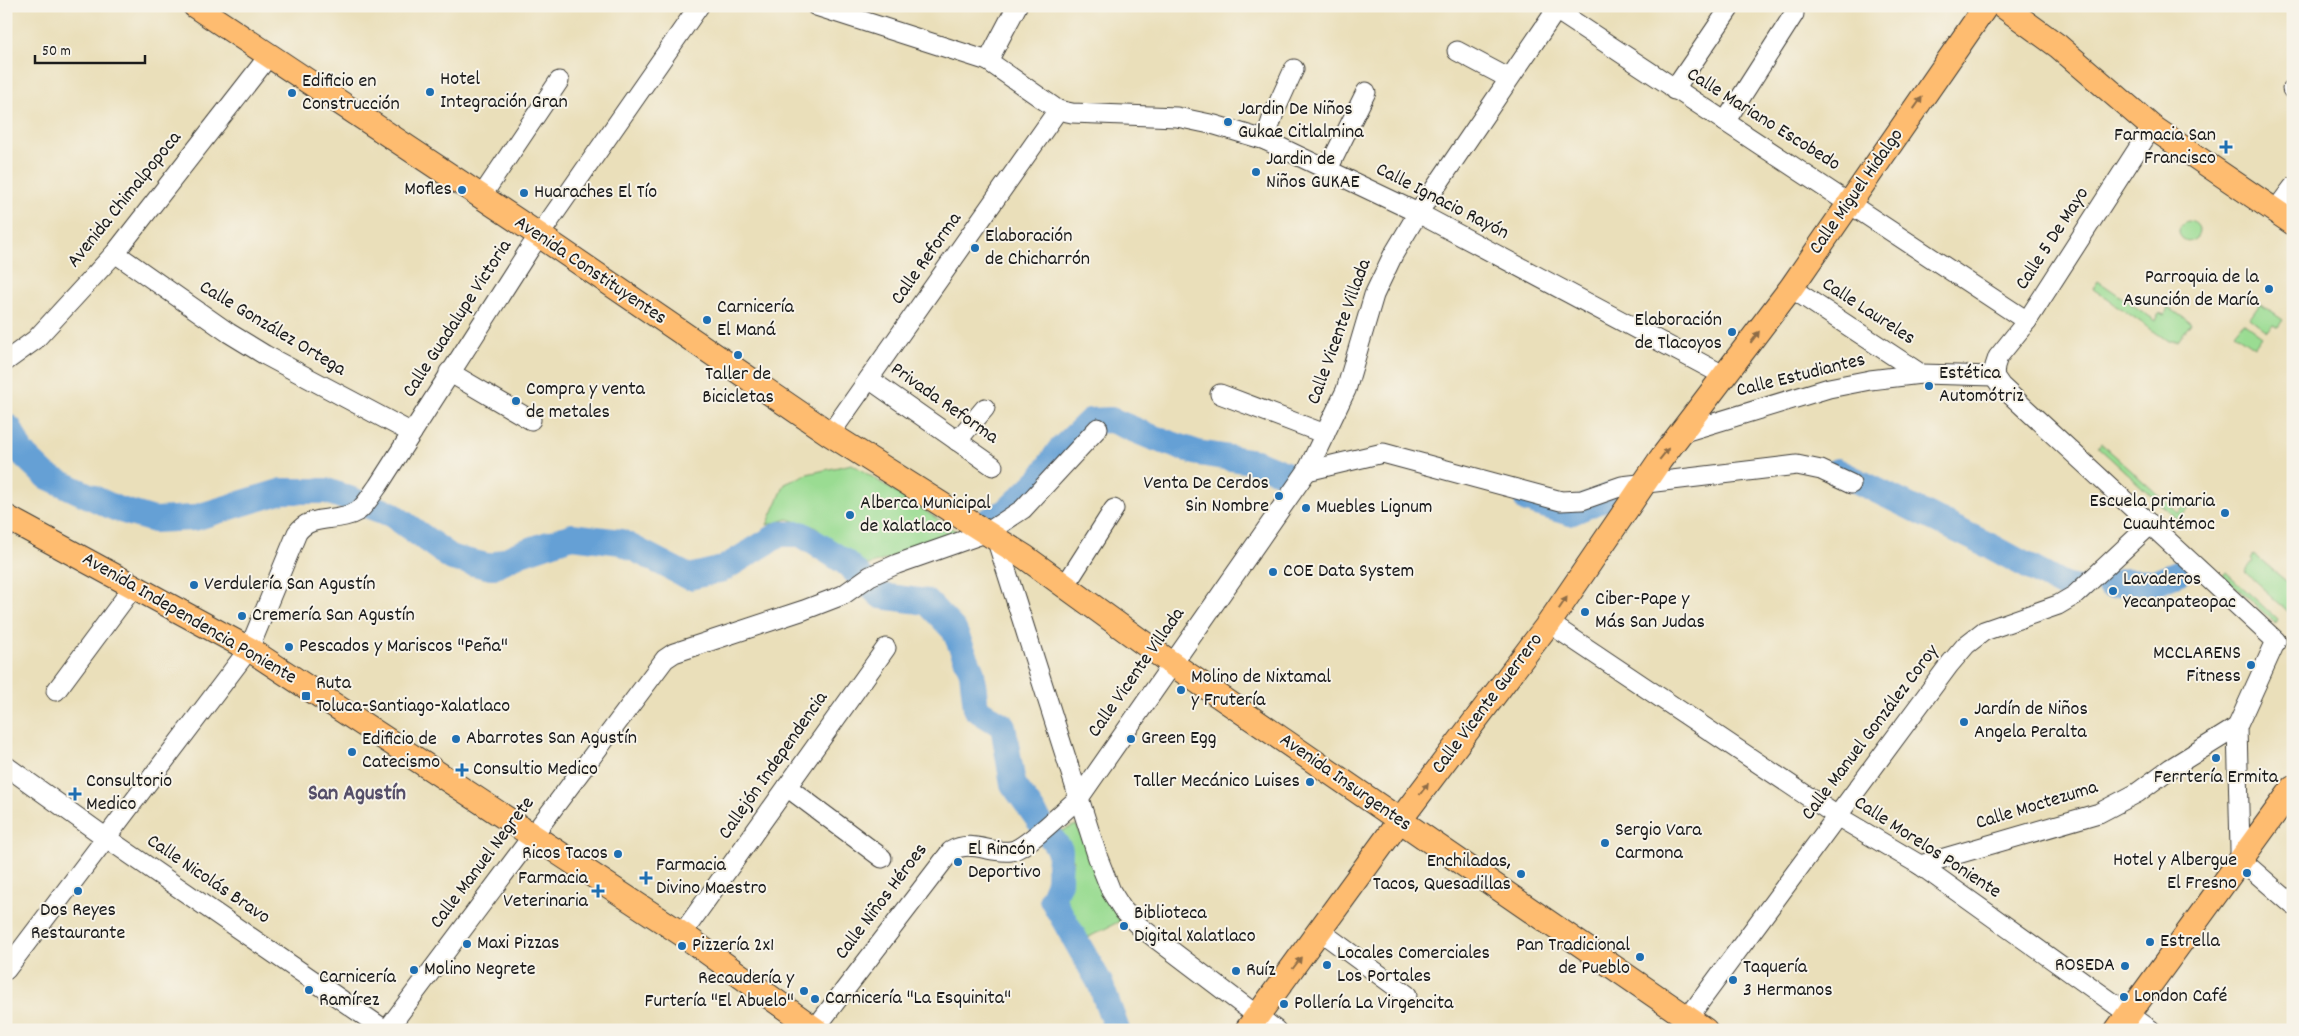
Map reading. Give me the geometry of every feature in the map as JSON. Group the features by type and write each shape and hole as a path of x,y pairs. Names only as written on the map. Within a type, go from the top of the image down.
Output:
{"main road":[{"name":"Avenida Constituyentes","path":"195,6 268,57 538,235 830,434 992,535"},
{"name":"Calle Miguel Hidalgo","path":"1726,376 1791,288 1986,6"},
{"path":"2003,6 2058,46 2152,127 2284,217"},
{"name":"Calle Vicente Guerrero","path":"1252,1023 1400,820 1549,623 1644,484 1726,376"},
{"name":"Avenida Independencia Poniente","path":"6,517 250,649 682,934 815,1029"},
{"name":"Avenida Insurgentes","path":"992,535 1171,663 1400,820 1691,1026"},
{"path":"2123,1022 2293,788"}],"street":[{"name":"Calle Guadalupe Victoria","path":"250,649 296,532 310,521 345,517 359,510 378,486 538,235 700,6"},
{"name":"Calle Ignacio Rayón","path":"816,6 988,61 1058,110 1072,113 1178,117 1215,125 1265,140 1418,213 1726,376"},
{"path":"988,61 1017,6"},
{"name":"Calle Mariano Escobedo","path":"1555,8 1674,90 1849,202 2027,321"},
{"name":"Calle Vicente Villada","path":"1034,837 1079,798 1171,663 1307,471 1346,390 1374,295 1418,213 1555,8"},
{"path":"1674,90 1729,8"},
{"path":"1724,122 1794,14"},
{"path":"1456,51 1508,78"},
{"name":"Avenida Chimalpopoca","path":"6,361 35,340 115,253 268,57"},
{"path":"1265,140 1294,69"},
{"path":"481,197 559,81"},
{"path":"1328,169 1366,92"},
{"name":"Calle Reforma","path":"830,434 1058,110"},
{"name":"Calle 5 De Mayo","path":"1994,376 1994,366 1998,357 2027,321 2152,127"},
{"path":"2284,217 2293,187"},
{"name":"Calle González Ortega","path":"115,253 221,328 265,355 412,433"},
{"name":"Calle Laureles","path":"1791,288 1921,374"},
{"path":"449,372 531,420"},
{"name":"Calle Estudiantes","path":"1681,433 1829,388 1921,374 1994,376"},
{"path":"1994,376 2000,386 2276,641 2236,726 2240,859 2293,905"},
{"name":"Privada Reforma","path":"868,379 993,466"},
{"path":"1220,394 1325,434"},
{"path":"957,441 985,408"},
{"path":"1098,428 1023,509 992,535 1098,858 1111,891 1123,910 1139,926 1252,1023 1276,1030"},
{"path":"1307,471 1382,453 1561,501 1573,502 1612,487 1797,465 1821,470 1851,484"},
{"path":"1065,586 1114,509"},
{"name":"Calle Manuel González Coroy","path":"1691,1026 1837,816 1948,665 1966,645 1984,631 2058,605 2075,595 2151,524"},
{"name":"Calle Manuel Negrete","path":"386,1030 665,659 674,653 804,610 843,595 870,576 897,564 992,535"},
{"path":"56,690 134,586"},
{"name":"Calle Morelos Poniente","path":"1549,623 1837,816 1920,865 2123,1022 2151,1030"},
{"name":"Callejón Independencia","path":"682,934 886,648"},
{"path":"6,970 105,837 250,649"},
{"name":"Calle Moctezuma","path":"1920,865 2099,813 2137,793 2236,726"},
{"name":"Calle Nicolás Bravo","path":"6,766 105,837 386,1030"},
{"path":"787,787 882,858"},
{"name":"Calle Niños Héroes","path":"815,1029 950,851 971,844 1002,851 1012,850 1034,837"},
{"path":"1320,931 1407,995"}],"green space":[{"path":"2185,221 2193,221 2199,227 2199,235 2193,241 2185,241 2179,235 2179,227"},
{"path":"2098,281 2156,321 2159,313 2165,315 2168,307 2191,323 2178,341 2168,341 2093,289"},
{"path":"2260,304 2283,320 2278,327 2273,324 2267,331 2250,318"},
{"path":"2243,322 2262,336 2254,347 2234,333"},
{"path":"2101,443 2178,513 2190,500 2193,503 2178,520 2098,447"},
{"name":"Alberca Municipal de Xalatlaco","path":"852,464 964,536 861,567 815,527 788,519 767,525 785,484 807,474"},
{"path":"2254,554 2293,587 2293,616 2245,572 2253,561 2251,559"},
{"path":"2226,572 2277,619 2275,623 2223,575"},
{"path":"1076,825 1093,855 1094,872 1120,921 1085,939 1065,912 1059,889 1074,861 1059,832"}],"waterway":[{"path":"984,523 1006,512 1041,478 1059,451 1090,421 1111,420 1154,438 1198,453 1256,462 1288,475"},
{"path":"6,426 10,429 21,452 46,476 117,509 154,520 194,518 283,491 327,491 391,514 452,558 491,567 521,553 572,536 621,542 689,577 723,569 780,534 801,534 845,562 881,596 927,602 954,630 972,672 976,709 1003,726 1013,784 1060,850 1059,882 1052,899 1100,983 1117,1030"},
{"path":"1837,471 1994,548 2064,586 2078,589"},
{"path":"1527,500 1570,513 1612,495"},
{"path":"2109,585 2126,581 2155,582 2180,572"}],"place":[{"name":"Hotel Integración Gran","path":"430,92"},
{"name":"Edificio en Construcción","path":"292,93"},
{"name":"Jardin De Niños Gukae Citlalmina","path":"1228,122"},
{"name":"Farmacia San Francisco","path":"2226,147"},
{"name":"Jardin de Niños GUKAE","path":"1256,172"},
{"name":"Mofles","path":"462,190"},
{"name":"Huaraches El Tío","path":"524,193"},
{"name":"Elaboración de Chicharrón","path":"975,248"},
{"name":"Parroquia de la Asunción de María","path":"2269,289"},
{"name":"Carnicería El Maná","path":"707,320"},
{"name":"Elaboración de Tlacoyos","path":"1732,332"},
{"name":"Taller de Bicicletas","path":"738,355"},
{"name":"Estética Automótriz","path":"1929,386"},
{"name":"Compra y venta de metales","path":"516,401"},
{"name":"Venta De Cerdos Sin Nombre","path":"1279,496"},
{"name":"Muebles Lignum","path":"1306,508"},
{"name":"Escuela primaria Cuauhtémoc","path":"2225,513"},
{"name":"Alberca Municipal de Xalatlaco","path":"850,515"},
{"name":"COE Data System","path":"1273,572"},
{"name":"Verdulería San Agustín","path":"194,585"},
{"name":"Lavaderos Yecanpateopac","path":"2113,591"},
{"name":"Ciber-Pape y Más San Judas","path":"1585,612"},
{"name":"Cremería San Agustín","path":"242,616"},
{"name":"Pescados y Mariscos \"Peña\"","path":"289,647"},
{"name":"MCCLARENS Fitness","path":"2251,665"},
{"name":"Molino de Nixtamal y Frutería","path":"1181,690"},
{"name":"Ruta Toluca-Santiago-Xalatlaco","path":"306,696"},
{"name":"Jardín de Niños Angela Peralta","path":"1964,722"},
{"name":"Abarrotes San Agustín","path":"456,739"},
{"name":"Green Egg","path":"1131,739"},
{"name":"Edificio de Catecismo","path":"352,752"},
{"name":"Ferrtería Ermita","path":"2216,758"},
{"name":"Consultio Medico","path":"462,770"},
{"name":"Taller Mecánico Luises","path":"1310,782"},
{"name":"Consultorio Medico","path":"75,794"},
{"name":"Sergio Vara Carmona","path":"1605,843"},
{"name":"Ricos Tacos","path":"618,854"},
{"name":"El Rincón Deportivo","path":"958,862"},
{"name":"Hotel y Albergue El Fresno","path":"2247,873"},
{"name":"Enchiladas, Tacos, Quesadillas","path":"1521,874"},
{"name":"Farmacia Divino Maestro","path":"646,878"},
{"name":"Dos Reyes Restaurante","path":"78,891"},
{"name":"Farmacia Veterinaria","path":"598,891"},
{"name":"Biblioteca Digital Xalatlaco","path":"1124,926"},
{"name":"Estrella","path":"2150,942"},
{"name":"Maxi Pizzas","path":"467,944"},
{"name":"Pizzería 2x1","path":"682,946"},
{"name":"Pan Tradicional de Pueblo","path":"1640,957"},
{"name":"Locales Comerciales Los Portales","path":"1327,965"},
{"name":"ROSEDA","path":"2125,966"},
{"name":"Molino Negrete","path":"414,970"},
{"name":"Ruíz","path":"1236,971"},
{"name":"Taquería 3 Hermanos","path":"1733,980"},
{"name":"Carnicería Ramírez","path":"309,990"},
{"name":"Recaudería y Furtería \"El Abuelo\"","path":"804,991"},
{"name":"London Café","path":"2124,997"},
{"name":"Carnicería \"La Esquinita\"","path":"815,999"},
{"name":"Pollería La Virgencita","path":"1284,1004"}],"district":[{"name":"San Agustín","path":"357,794"}]}
